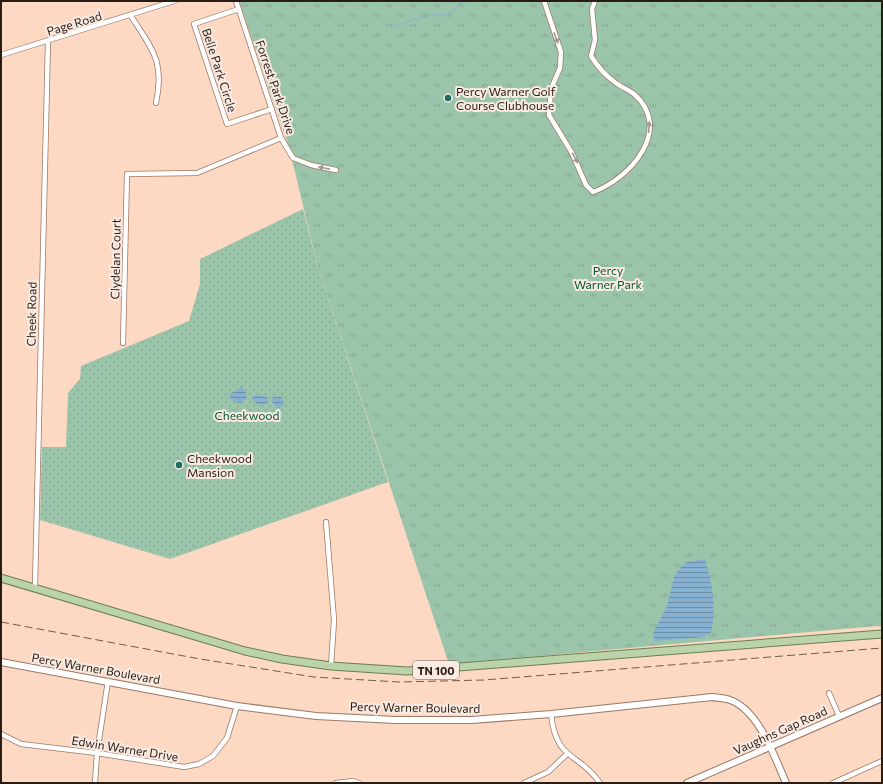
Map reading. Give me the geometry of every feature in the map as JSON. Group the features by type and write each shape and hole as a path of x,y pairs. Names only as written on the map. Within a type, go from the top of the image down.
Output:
{"main road":[{"name":"TN 100","path":"1,578 35,587 100,609 112,610 239,649 282,659 331,666 426,671 882,634"}],"street":[{"name":"Page Road","path":"1,55 131,16 174,1"},
{"name":"Forrest Park Drive","path":"236,1 282,138 293,158 311,165 336,170"},
{"path":"544,1 561,52 560,68 551,89 549,115 572,153 586,185 593,192 615,182 632,167 646,148 650,120 646,110 634,94 616,83 595,63 591,56 595,40 592,9 594,1"},
{"name":"Belle Park Circle","path":"239,9 194,24 227,124 272,109"},
{"path":"131,16 157,57 160,85 156,103"},
{"name":"Cheek Road","path":"35,587 48,41"},
{"name":"Clydelan Court","path":"123,343 128,174 197,173 282,138"},
{"path":"326,522 334,620 331,666"},
{"name":"Percy Warner Boulevard","path":"1,662 237,706 316,716 394,720 472,720 551,714 712,697 731,700 745,710 760,727 786,783"},
{"path":"95,783 97,753 108,681"},
{"path":"830,693 839,716"},
{"name":"Vaughns Gap Road","path":"687,783 882,698"},
{"name":"Edwin Warner Drive","path":"1,734 21,744 97,753 184,767 198,764 213,756 227,738 237,706"},
{"path":"551,714 552,730 558,743 567,754 583,765 600,783"},
{"path":"524,783 548,772 567,754"},
{"path":"833,783 882,762"},
{"path":"336,783 353,781 359,783"}],"green space":[{"name":"Percy Warner Park","path":"239,1 882,1 882,627 877,626 449,664 318,268 289,147"},
{"name":"Cheekwood","path":"303,209 318,268 388,482 170,559 40,520 42,447 66,447 68,393 80,379 81,366 189,321 200,284 200,259"}],"water":[{"path":"241,387 245,390 247,397 242,403 238,403 229,395"},
{"path":"263,395 268,398 268,403 262,405 257,404 252,399 253,396"},
{"path":"273,397 282,397 284,405 278,408 271,400"},
{"path":"705,559 710,577 714,605 711,633 704,637 654,641 653,633 667,606 674,577 680,568 687,562"}],"waterway":[{"path":"392,27 416,19 425,17 429,18 430,15 449,15 462,1"}],"railway":[{"path":"1,622 200,659 314,677 399,682 484,680 882,648"}],"place":[{"name":"Percy Warner Golf Course Clubhouse","path":"448,98"},
{"name":"Cheekwood Mansion","path":"179,465"}]}
